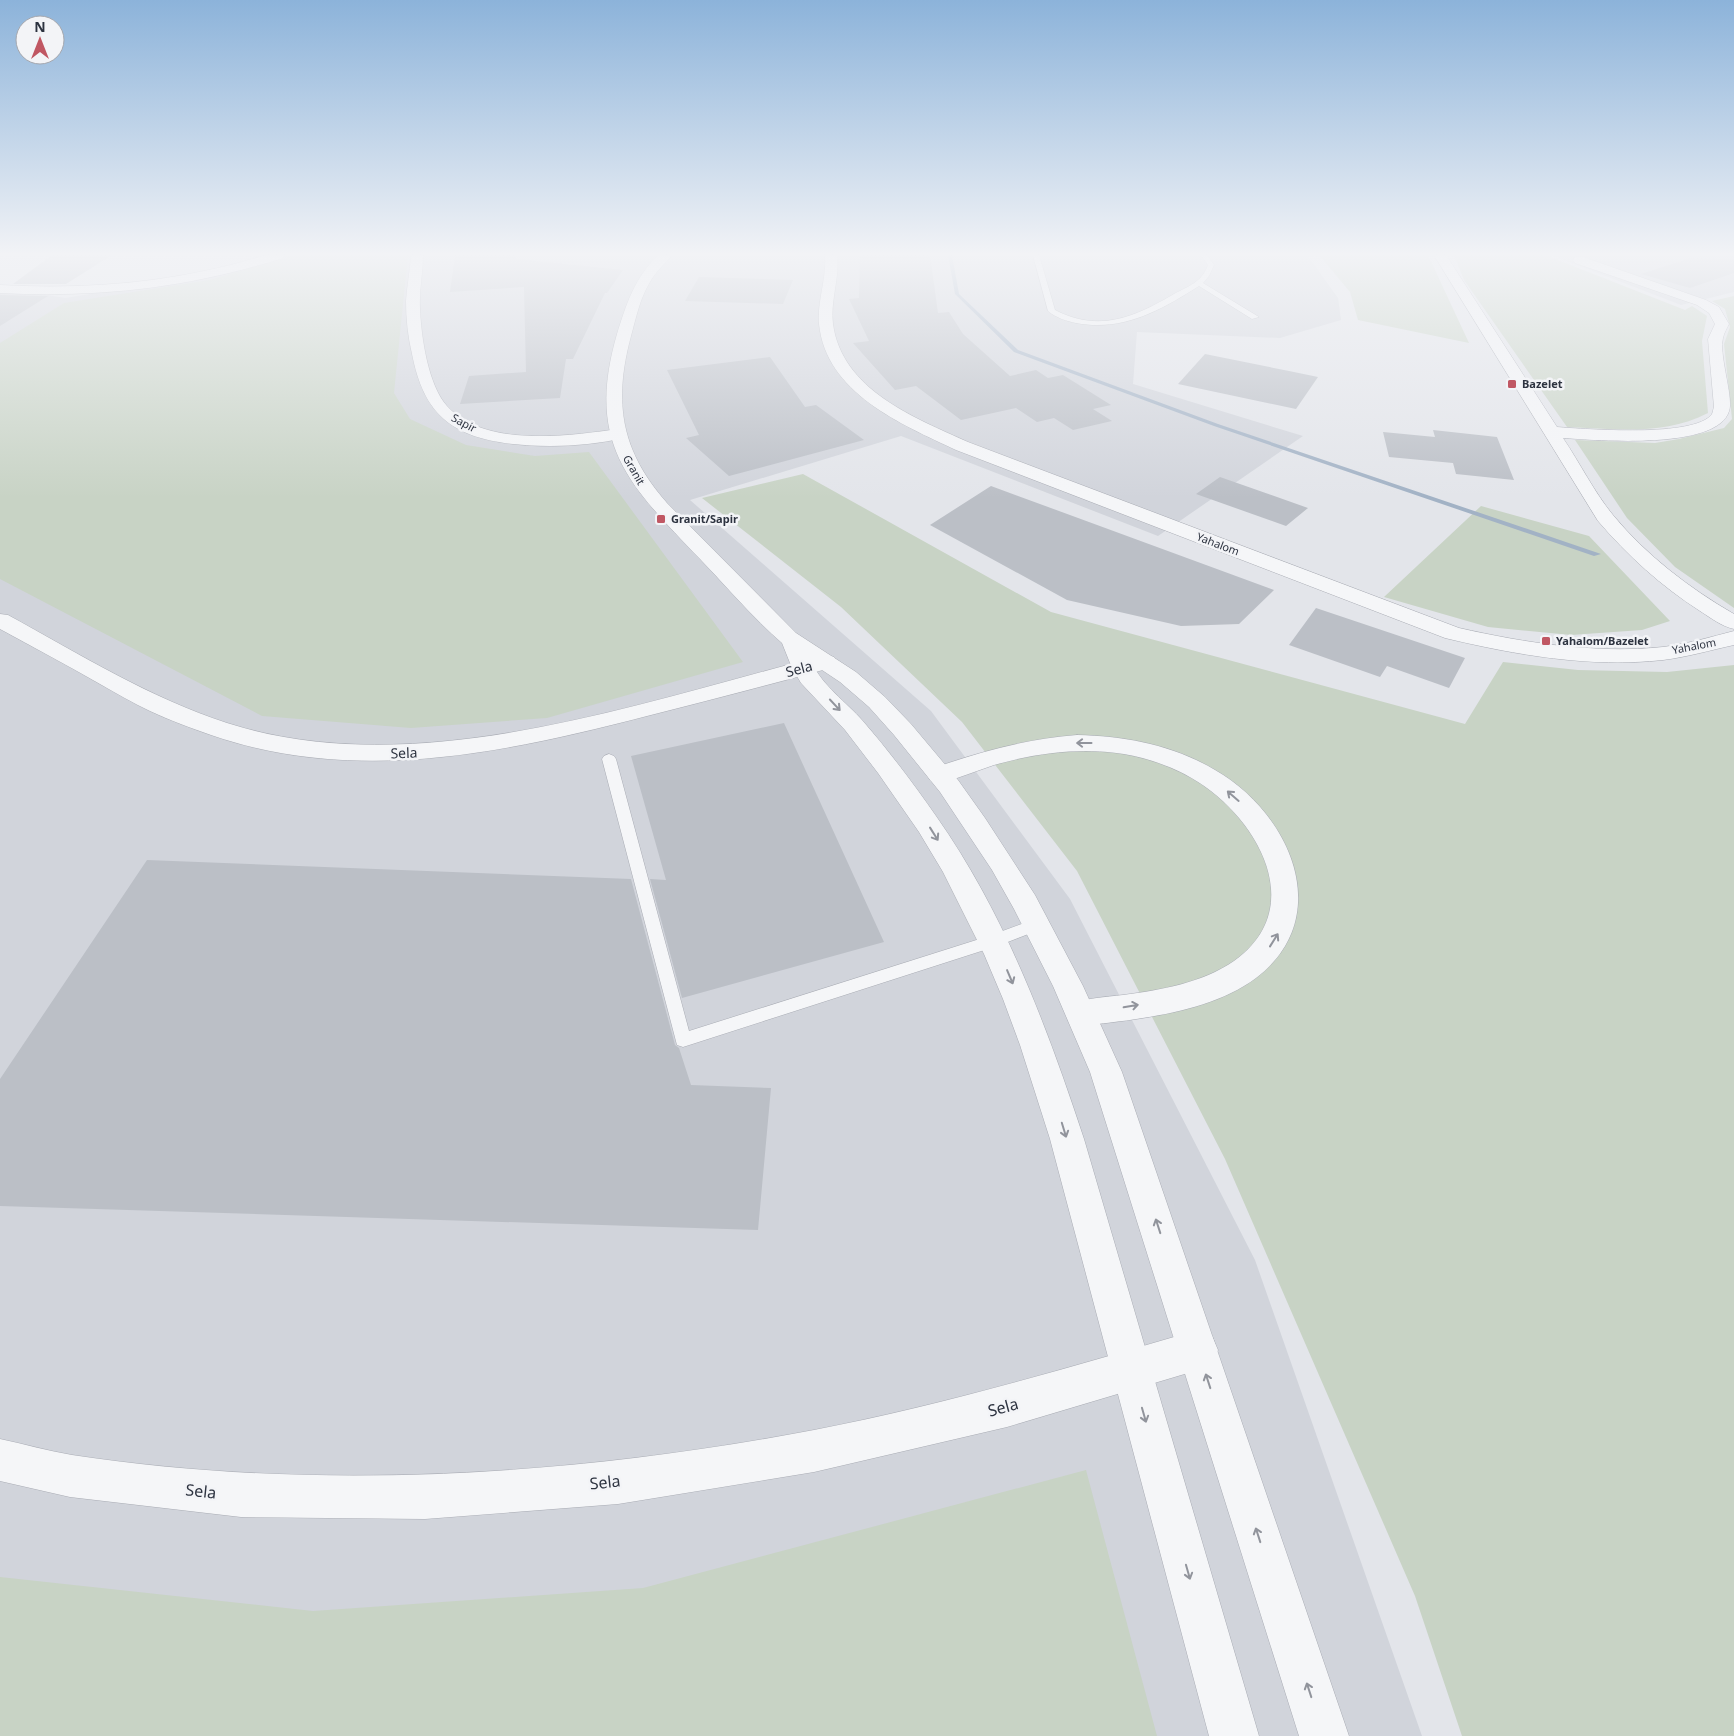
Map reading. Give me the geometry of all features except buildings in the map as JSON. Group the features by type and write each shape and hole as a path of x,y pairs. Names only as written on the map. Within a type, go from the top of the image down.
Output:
{"street":[{"name":"Sapir","path":"416,336 434,397 442,409 453,419 485,434 525,440 571,439 618,434"},
{"name":"Granit","path":"624,336 615,372 613,396 618,434 628,461 648,493 807,657"},
{"name":"Yahalom","path":"829,336 832,351 841,367 878,401 908,420 962,446 1453,633 1497,644 1558,653 1656,654 1734,638"},
{"path":"1490,336 1593,500 1636,552 1683,591 1734,623"},
{"path":"1550,432 1621,435 1684,432 1706,426 1719,417 1722,407 1715,340 1717,336"},
{"name":"Sela","path":"0,620 158,706 184,718 245,738 279,745 359,754 454,750 562,731 807,657"},
{"path":"807,657 861,687 912,741 940,775 1003,863 1038,924 1082,1013 1122,1117 1324,1736"},
{"path":"807,657 814,683 874,750 901,785 954,866 994,941 1027,1017 1048,1076 1234,1736"},
{"path":"940,775 979,760 1016,750 1061,744 1088,743 1123,746 1157,753 1189,766 1218,783 1245,806 1268,836 1282,871 1286,901 1281,928 1267,951 1245,969 1218,984 1188,994 1137,1005 1082,1013"},
{"name":"Sela","path":"0,1460 70,1476 241,1495 426,1497 618,1482 814,1451 1007,1406 1131,1368 1198,1350"}],"lane":[{"path":"609,759 683,1040 994,941 1038,924"}],"shaded area":[{"path":"0,336 1137,336 1133,384 1303,436 1158,536 901,436 690,500 931,711 1070,899 1255,1260 1422,1736 0,1736"},
{"path":"1233,336 1287,336 1280,338"}],"green space":[{"path":"11,336 400,336 394,393 410,419 466,445 535,456 589,452 743,662 547,718 411,728 262,716 0,579 0,343"},
{"path":"1435,336 1466,336 1469,343"},
{"path":"1503,336 1703,336 1708,413 1674,425 1657,428 1621,430 1567,427"},
{"path":"1727,336 1734,336 1734,608 1675,567 1627,518 1575,440 1655,443 1724,428 1732,419 1724,344"},
{"path":"803,474 1051,612 1465,724 1503,662 1578,670 1667,672 1734,665 1734,1736 1462,1736 1415,1596 1225,1159 1077,871 962,722 841,607 702,498"},
{"path":"1481,506 1589,536 1670,621 1642,630 1571,635 1488,627 1384,597"},
{"path":"1086,1470 1157,1736 0,1736 0,1577 313,1611 643,1588"}],"waterway":[{"path":"1000,336 1016,351 1216,425 1597,554"}],"place":[{"name":"Bazelet","path":"1512,384"},
{"name":"Granit/Sapir","path":"661,519"},
{"name":"Yahalom/Bazelet","path":"1546,641"}]}
